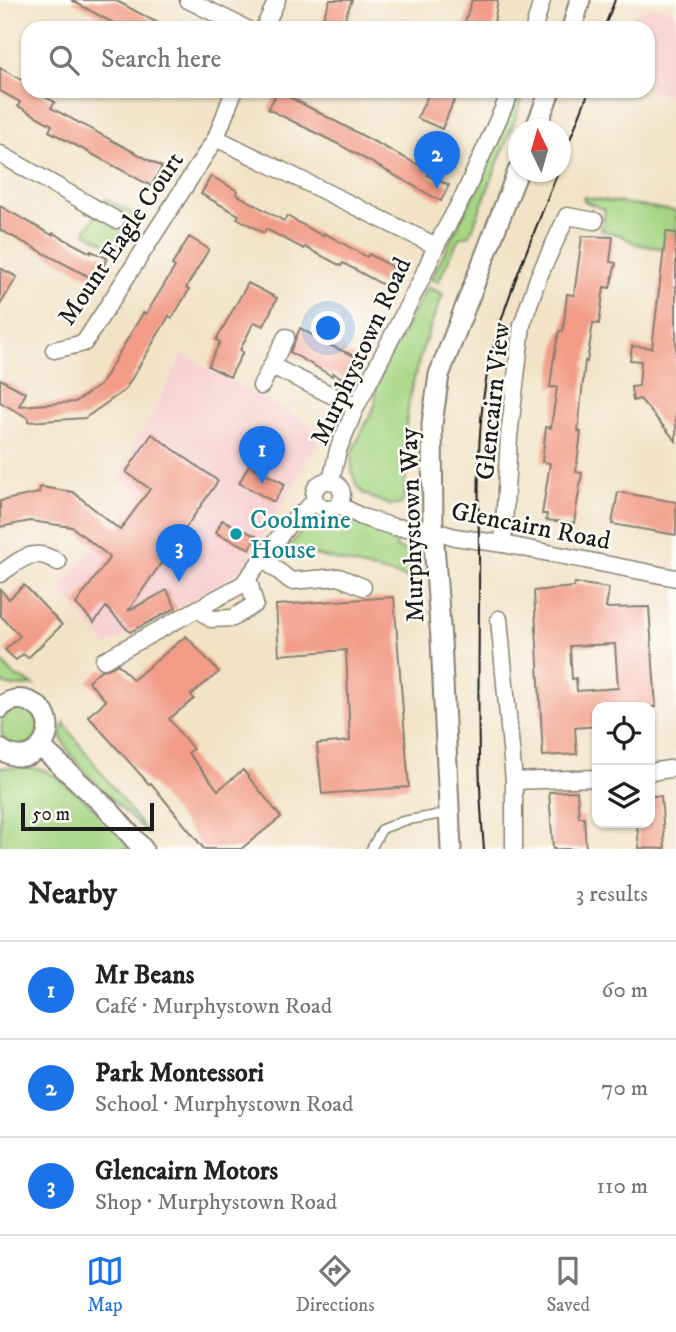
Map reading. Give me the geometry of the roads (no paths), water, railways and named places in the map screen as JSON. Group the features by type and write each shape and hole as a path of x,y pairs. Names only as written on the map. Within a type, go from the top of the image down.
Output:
{"street":[{"path":"188,0 231,21"},
{"path":"267,21 277,0"},
{"path":"536,21 542,0"},
{"path":"574,21 580,0"},
{"name":"Mount Eagle Court","path":"54,350 84,344 216,138 231,98"},
{"name":"Murphystown Road","path":"331,481 338,450 356,407 464,195 507,98"},
{"path":"539,119 547,98"},
{"path":"216,138 436,246"},
{"path":"0,154 116,220"},
{"name":"Murphystown Way","path":"450,849 430,439 439,375 515,182"},
{"name":"Glencairn View","path":"503,544 509,437 522,325 538,278 567,216 595,221"},
{"path":"261,386 286,337"},
{"path":"272,366 356,407"},
{"path":"331,481 341,489 343,497 339,505 327,509 315,501 314,494 321,482 331,481"},
{"path":"103,660 200,610 243,584 289,524 315,501"},
{"name":"Glencairn Road","path":"339,505 362,517 394,527 433,530 455,537 676,578"},
{"path":"0,574 27,555 45,554 58,562"},
{"path":"263,559 291,580 339,577 363,587"},
{"path":"200,610 211,619 233,618 255,604 248,578"},
{"path":"499,619 514,781 514,849"},
{"path":"0,764 29,755 41,747 47,737 48,727 41,709 25,700 2,703"},
{"path":"41,747 108,808 143,849"},
{"path":"0,749 6,754 19,757"},
{"path":"655,771 676,768"},
{"path":"514,781 592,778"}],"lane":[{"path":"371,849 382,829 403,821 448,813"}],"tram line":[{"path":"607,21 615,0"},
{"path":"571,137 586,98"},
{"path":"484,849 478,716 479,470 482,412 485,384 498,332 554,182"}],"place":[{"name":"Park Montessori","path":"437,189"},
{"name":"Mr Beans","path":"262,484"},
{"name":"Coolmine House","path":"236,534"},
{"name":"Glencairn Motors","path":"179,582"}]}
